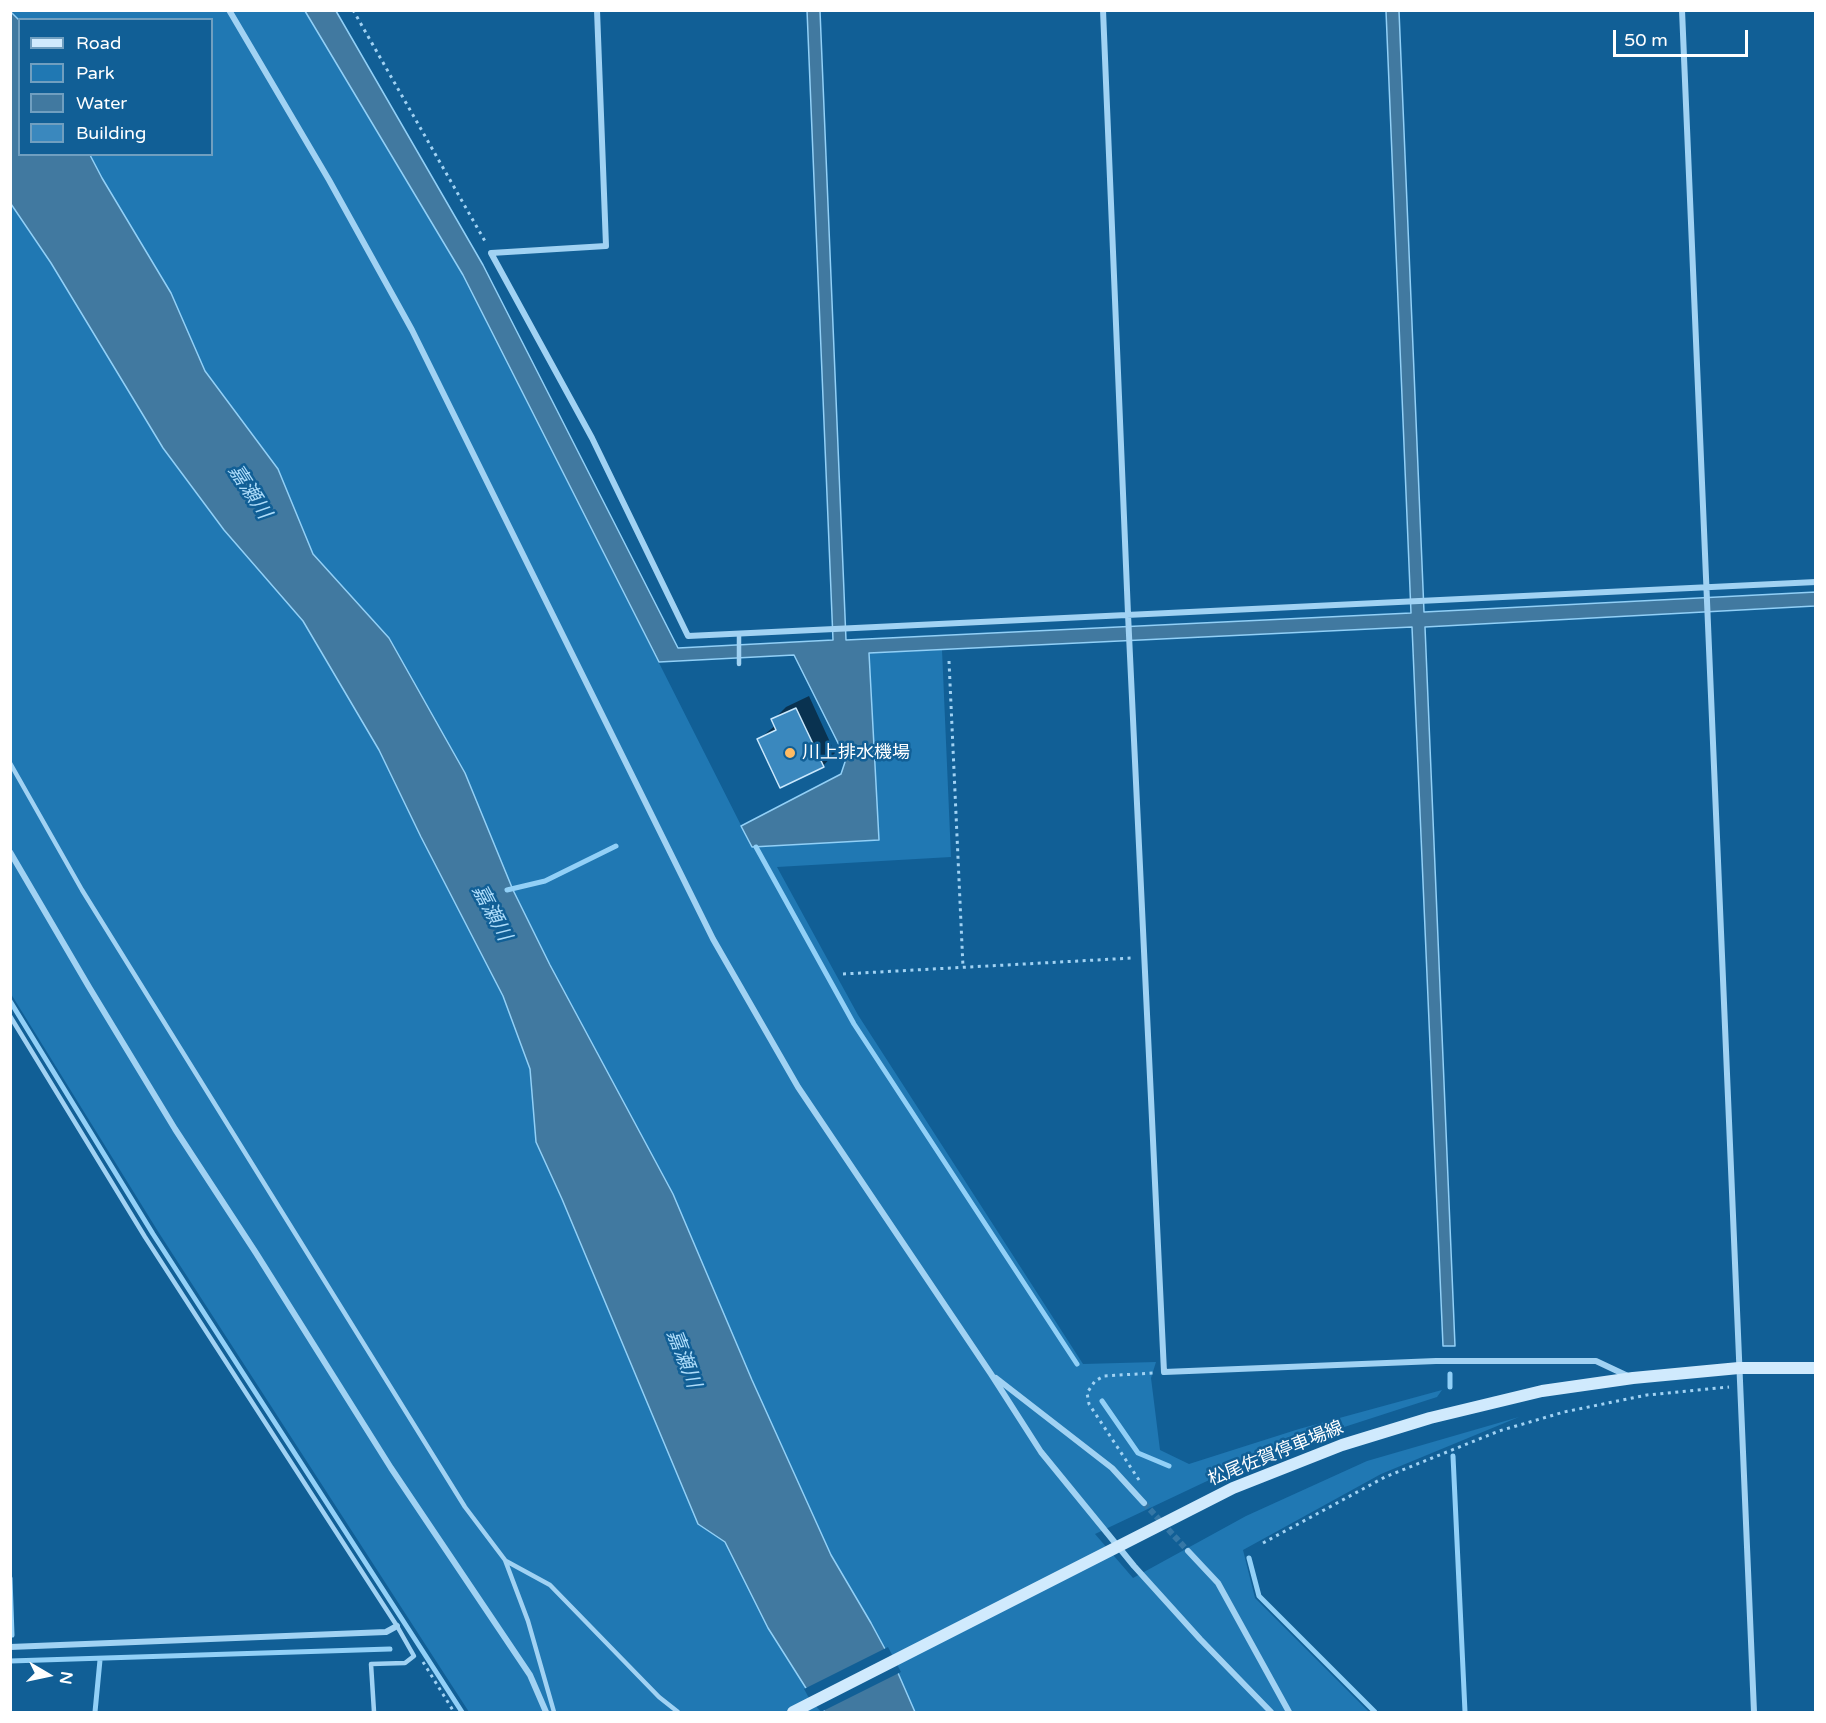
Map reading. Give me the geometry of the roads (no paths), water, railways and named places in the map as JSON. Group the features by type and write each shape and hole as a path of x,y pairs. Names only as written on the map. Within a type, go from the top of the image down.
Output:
{"main road":[{"name":"松尾佐賀停車場線","path":"793,1713 1233,1488 1342,1445 1430,1418 1542,1391 1633,1378 1740,1368 1815,1368"}],"street":[{"path":"229,10 412,330 713,939 798,1087 1041,1452 1200,1639 1271,1713"},
{"path":"597,10 606,246 491,253 592,438 688,636 1815,582"},
{"path":"1103,10 1129,646 1164,1372 1436,1361 1596,1361 1633,1378"},
{"path":"1682,10 1754,1713"},
{"path":"10,852 175,1129 391,1468 530,1675 546,1713"},
{"path":"991,1374 1112,1468 1144,1503"},
{"path":"1188,1551 1218,1583 1289,1713"},
{"path":"10,1647 386,1632 397,1626"}],"lane":[{"path":"738,634 739,664"},
{"path":"10,763 82,890 465,1507 505,1560 528,1622 554,1713"},
{"path":"10,1016 145,1237 397,1626 414,1656 405,1663 371,1664 375,1713"},
{"path":"505,1560 550,1585 659,1697 678,1713"}],"water":[{"path":"807,10 820,11 846,640 1411,613 1386,11 1399,11 1424,612 1816,592 1815,606 1425,627 1455,1346 1443,1346 1412,627 869,653 879,840 752,847 741,826 841,774 846,759 794,655 659,662 463,275 305,11 336,11 483,265 678,648 833,640"},
{"name":"嘉瀬川","path":"10,11 18,19 18,156 91,156 171,293 205,371 278,469 313,554 389,638 465,773 513,890 550,965 673,1194 752,1380 831,1555 898,1673 915,1712 825,1712 811,1696 768,1628 725,1542 698,1524 536,1142 530,1069 503,996 379,750 303,621 224,530 163,448 51,263 11,204"}],"waterway":[{"path":"507,890 545,881 616,846"},
{"path":"756,847 854,1024 1077,1364"},
{"path":"10,1001 153,1234 462,1712"},
{"path":"1450,1374 1450,1387"},
{"path":"1102,1401 1138,1453 1169,1466"},
{"path":"1453,1456 1465,1712"},
{"path":"1249,1558 1259,1596 1375,1712"},
{"path":"10,1578 12,1635"},
{"path":"10,1661 390,1649"},
{"path":"95,1712 100,1660"}],"tunnel":[{"path":"1144,1503 1188,1551"}],"place":[{"name":"川上排水機場","path":"790,753"}]}
